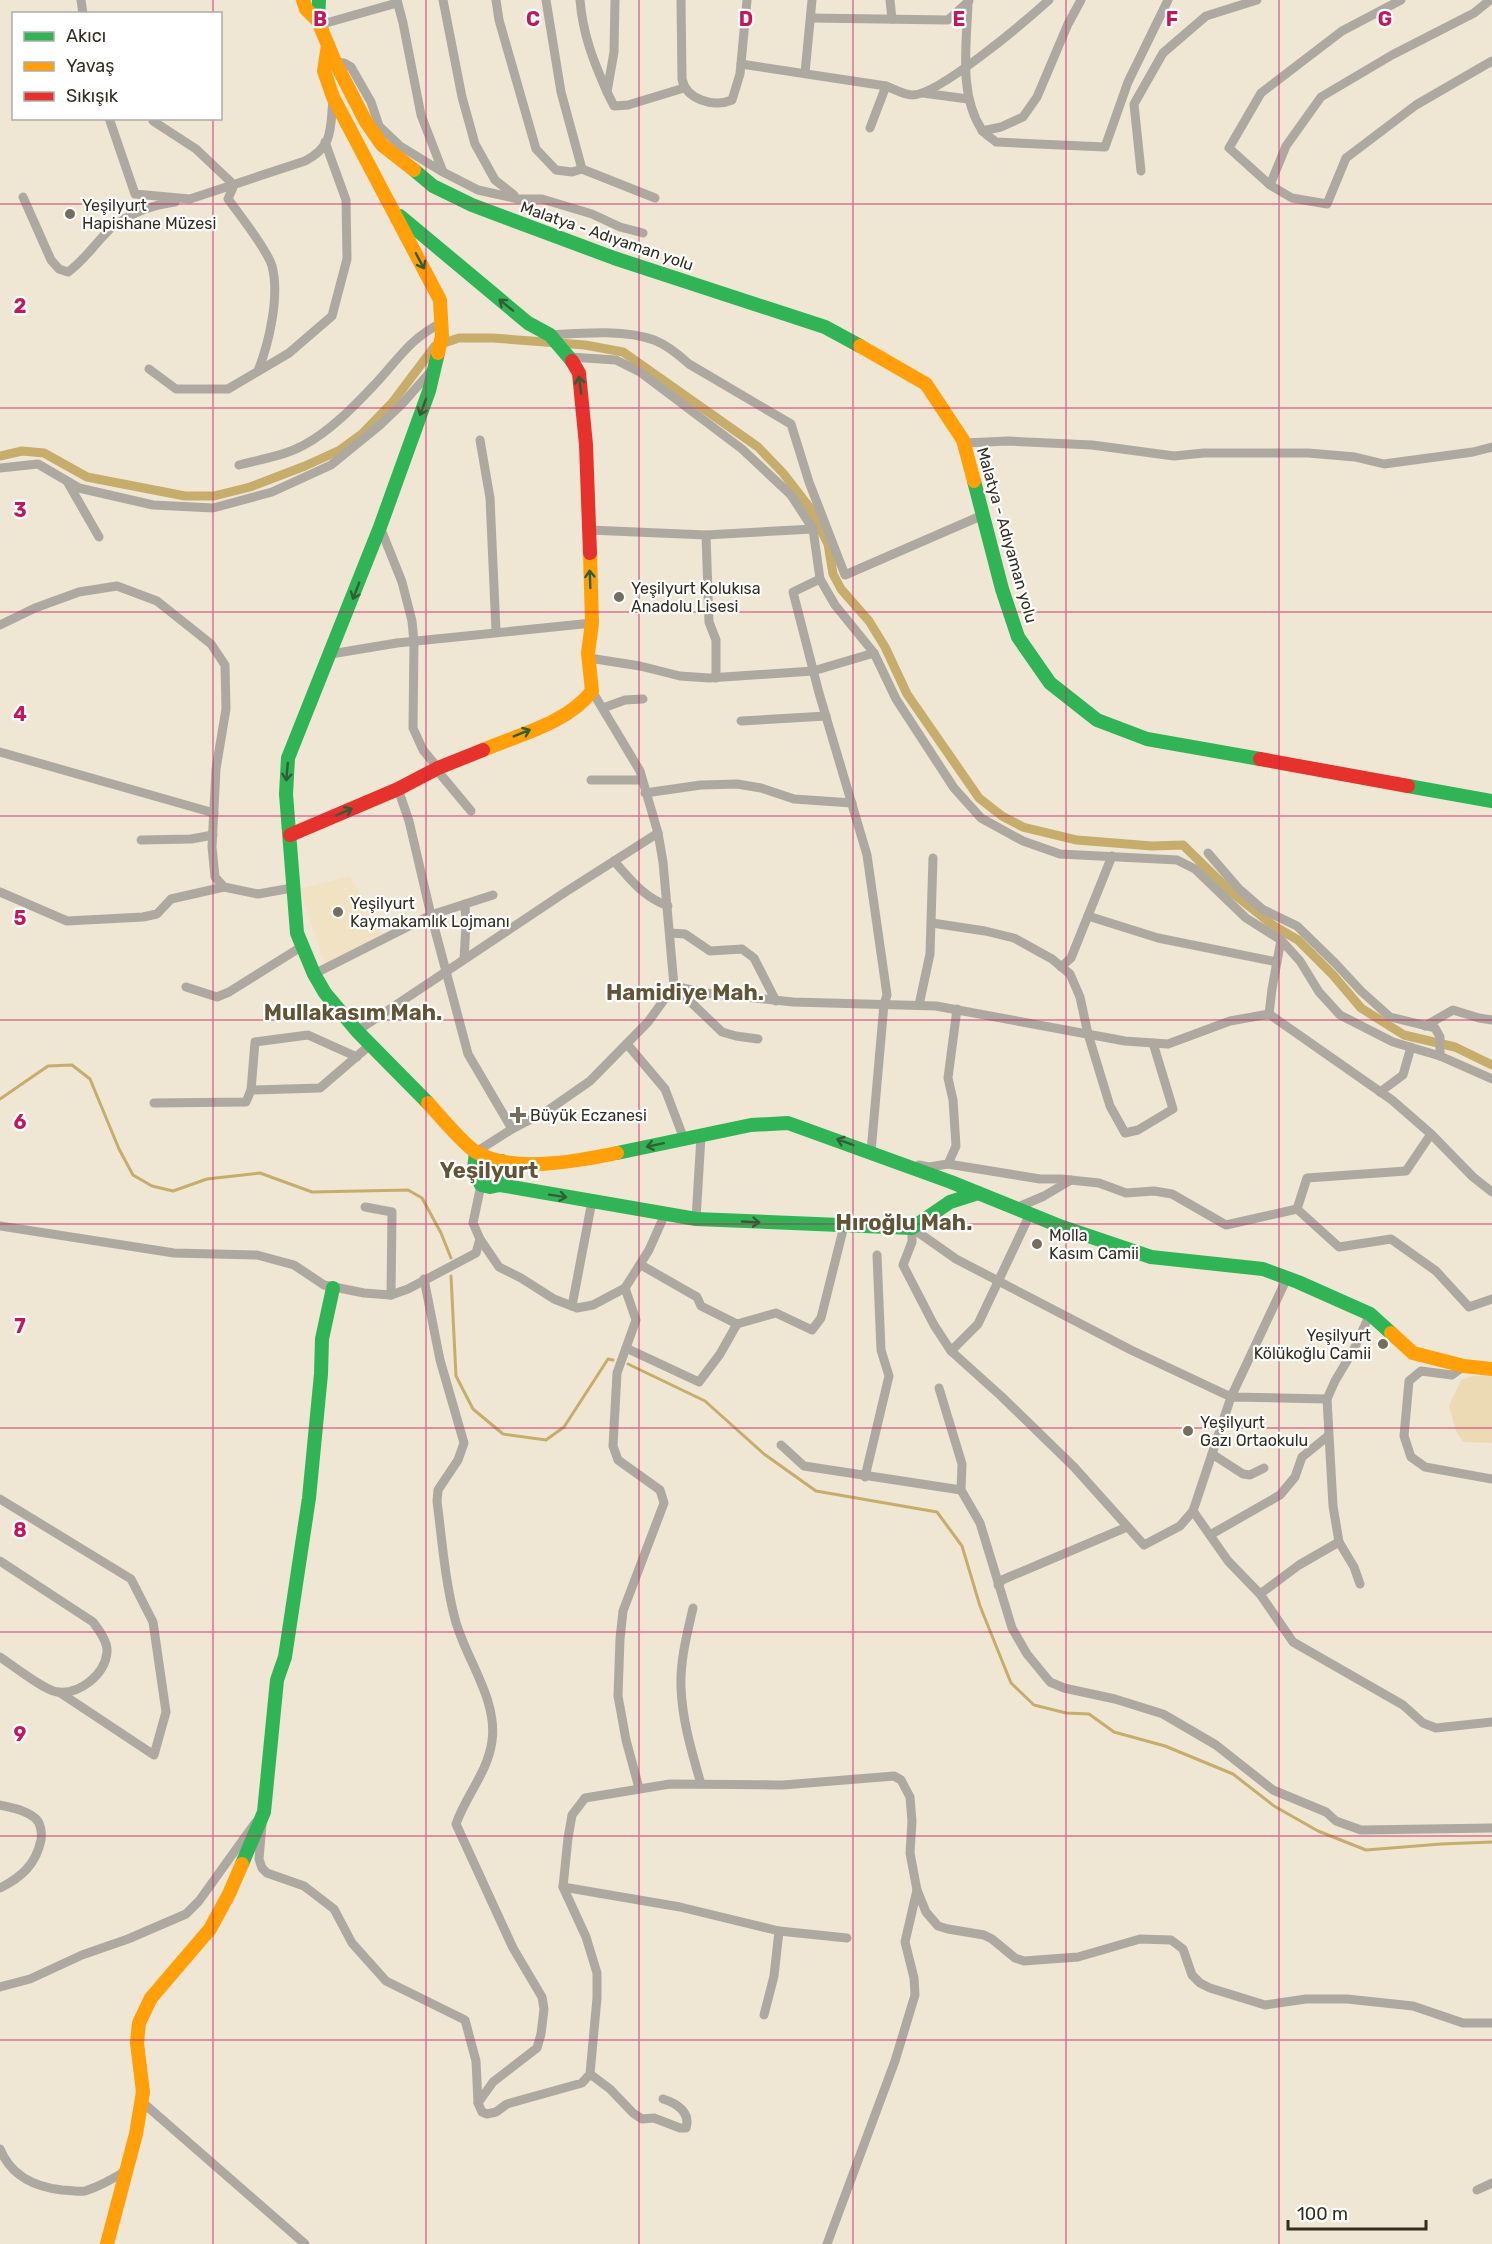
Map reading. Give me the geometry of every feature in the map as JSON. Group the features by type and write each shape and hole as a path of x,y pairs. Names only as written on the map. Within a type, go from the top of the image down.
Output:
{"main road":[{"name":"Malatya - Adıyaman yolu","path":"303,0 306,9 319,23 335,62 366,122 382,144 434,186 472,205 614,258 825,327 926,384 964,443 1002,589 1018,637 1050,683 1097,720 1147,739 1492,801"},
{"path":"319,0 319,23"},
{"path":"328,45 324,71 333,97 440,300 441,330 439,351 429,391 380,527 288,758 286,794 297,933 314,974 325,993 357,1031 476,1152 502,1161 529,1165 582,1159 751,1125 788,1123 1151,1257 1263,1269 1370,1314 1413,1353 1464,1366 1492,1369"},
{"path":"290,835 398,789 437,769 552,721 583,704 592,691 589,658 592,623 586,445 579,373 559,344 528,323 424,238 393,209"},
{"path":"476,1152 473,1165 475,1176 481,1185 490,1187 500,1185 696,1218 912,1228 930,1218 950,1202 978,1193"},
{"path":"500,1185 506,1170 502,1161"},
{"path":"107,2244 136,2134 143,2092 137,2043 139,2023 151,1998 210,1929 229,1894 264,1812 277,1680 285,1657 309,1498 321,1374 322,1339 333,1288"}],"street":[{"path":"443,0 462,97 475,144 495,180 518,199"},
{"path":"496,0 508,52 536,149 556,170 572,172 582,169 655,198"},
{"path":"546,0 561,92 582,169"},
{"path":"580,0 590,54 614,106 628,105 684,88"},
{"path":"607,92 614,52 615,0"},
{"path":"681,0 684,88 699,100 716,103 732,100 740,74 747,0"},
{"path":"805,74 812,0"},
{"path":"890,0 892,19"},
{"path":"741,64 886,86 913,95 933,88 1008,37 1049,0"},
{"path":"982,131 1001,127 1023,117 1037,97 1068,24 1081,0"},
{"path":"969,1 966,65 968,99 982,131 996,142 1105,147 1128,82 1168,0"},
{"path":"1141,171 1134,104 1163,53 1206,16 1257,0"},
{"path":"1401,0 1342,31 1261,93 1229,148 1270,185 1292,198 1327,204 1346,158 1416,105 1492,61"},
{"path":"1270,185 1286,146 1321,97 1392,55 1474,13 1490,0"},
{"path":"319,23 397,1 421,115 443,172"},
{"path":"810,18 948,20 969,1"},
{"path":"335,62 351,67 371,102 379,126 400,146 443,172 478,190 518,199 543,199 643,233"},
{"path":"870,128 886,86"},
{"path":"921,92 968,99"},
{"path":"23,197 51,260 59,269 68,272 77,266 111,229 131,215 156,205 190,199 305,161 320,153 329,135 333,97"},
{"path":"109,120 135,194 190,199"},
{"path":"153,121 196,149 234,184"},
{"path":"148,369 176,388 228,389 289,353 332,316 347,259 346,200 326,142"},
{"path":"234,184 228,199 272,265 274,299 268,345 258,371"},
{"path":"239,465 281,454 304,445 364,396 412,341 441,330"},
{"path":"559,344 581,333 635,335 655,340 675,351 689,364 791,424 809,482 845,575 983,515"},
{"path":"559,344 616,360 640,372 742,449 791,495 813,529 820,579 834,605 874,653 896,699 954,788 981,818 1023,842 1060,854 1177,860 1195,869 1246,918 1281,940 1300,961 1319,992 1340,1015 1372,1033 1410,1047 1440,1052 1492,1079"},
{"path":"0,468 38,464 79,488 153,505 213,508 272,492 331,465 380,425 435,367"},
{"path":"480,440 490,498 496,631"},
{"path":"964,443 1008,441 1092,445 1174,456 1204,453 1308,453 1355,457 1384,464 1473,452 1492,447"},
{"path":"67,481 99,537"},
{"path":"380,527 402,582 412,621 414,728 423,750 471,811"},
{"path":"589,530 706,535 813,529"},
{"path":"706,535 709,622 716,640 716,678"},
{"path":"820,579 793,592 813,671 867,855 888,995 884,1004 871,1152"},
{"path":"0,625 35,608 79,592 117,586 157,602 211,644 225,665 226,709 216,769 213,835 215,877 224,887"},
{"path":"331,654 496,631 592,623"},
{"path":"589,658 640,666 680,676 716,678 813,671 874,653"},
{"path":"476,1152 512,1129 547,1111 590,1082 648,1022 674,986 668,906 657,833 642,780 630,753 592,691"},
{"path":"603,708 625,700 643,699"},
{"path":"741,721 826,716"},
{"path":"0,752 214,813"},
{"path":"591,780 642,780"},
{"path":"645,793 701,785 737,784 761,788 794,799 852,802"},
{"path":"398,789 409,820 431,915 468,1054 512,1129"},
{"path":"357,1031 657,833"},
{"path":"141,840 191,839 213,835"},
{"path":"1208,853 1239,889 1262,909 1297,926 1390,1017 1434,1028 1440,1037 1440,1052"},
{"path":"1061,967 1071,958 1112,856"},
{"path":"919,1005 930,954 933,858"},
{"path":"614,861 644,894 653,901 668,906"},
{"path":"0,892 67,921 143,917 157,914 171,899 224,887 258,894 292,888"},
{"path":"314,974 431,915 493,895"},
{"path":"464,959 465,904"},
{"path":"1088,916 1158,938 1277,962"},
{"path":"932,923 1014,938 1052,959 1070,974 1080,997 1088,1034 1110,1106 1125,1133 1138,1130 1173,1109 1153,1043"},
{"path":"670,933 685,934 710,951 742,949 754,958 776,1000"},
{"path":"1269,1014 1281,940"},
{"path":"186,987 217,997 302,947"},
{"path":"674,986 705,993 776,1000 919,1005 957,1009 1125,1041 1168,1044 1230,1021 1269,1014 1380,1092 1431,1134 1491,1190"},
{"path":"674,986 722,1032 758,1039"},
{"path":"948,1164 956,1146 948,1078 957,1009"},
{"path":"1425,1026 1453,1010 1492,1020"},
{"path":"154,1103 246,1102 251,1089 255,1042 308,1035 357,1057"},
{"path":"627,1044 665,1089 684,1139"},
{"path":"251,1089 321,1088 370,1045"},
{"path":"1380,1092 1403,1075 1410,1047"},
{"path":"1297,1209 1307,1178 1406,1171 1431,1134"},
{"path":"696,1218 701,1136"},
{"path":"890,1159 928,1167 948,1164 1001,1174 1099,1183 1126,1193 1154,1191 1172,1194 1226,1226 1297,1209"},
{"path":"1044,1196 1050,1179"},
{"path":"1016,1208 1044,1196 1071,1180"},
{"path":"481,1185 473,1223 480,1239 499,1267 554,1299 577,1308 593,1305 625,1288 650,1250 665,1214"},
{"path":"572,1306 592,1201"},
{"path":"365,1207 392,1212 391,1295"},
{"path":"1297,1209 1339,1247 1391,1239 1436,1271 1469,1307 1492,1299"},
{"path":"951,1351 978,1324 1030,1214"},
{"path":"0,1226 174,1253 257,1255 294,1264 324,1285 333,1288 391,1295 408,1289 476,1253 480,1239"},
{"path":"641,1265 698,1296 701,1306 737,1324 776,1313 812,1330 821,1318 844,1226"},
{"path":"912,1228 956,1259 1131,1350 1231,1397 1327,1399"},
{"path":"912,1228 912,1242 903,1265 951,1351 1066,1459 1144,1545 1180,1526 1193,1511 1231,1397 1287,1278"},
{"path":"865,1477 890,1376 881,1350 877,1255"},
{"path":"424,1279 440,1360 464,1443 458,1460 438,1490 437,1501 449,1597 455,1622 489,1705 493,1738 488,1762 462,1806 456,1824 513,1948 542,1997 544,2009 537,2048 493,2082 478,2103"},
{"path":"625,1288 636,1320 617,1373 612,1446 618,1460 660,1490 664,1503 634,1578 623,1611 621,1630 618,1696 626,1740 639,1788"},
{"path":"1360,1584 1354,1567 1339,1542 1333,1506 1327,1399 1370,1314"},
{"path":"626,1348 699,1382 720,1354 737,1324"},
{"path":"1464,1366 1452,1375 1421,1371 1408,1381 1404,1436 1411,1457 1425,1467 1492,1479"},
{"path":"939,1388 962,1464 961,1490 980,1523 1012,1628 1027,1654 1050,1682 1064,1688 1115,1699 1163,1714 1216,1745 1273,1790 1326,1812 1336,1821 1360,1830 1492,1828"},
{"path":"1210,1534 1280,1495 1295,1477 1302,1457 1328,1436"},
{"path":"781,1445 804,1466 961,1490"},
{"path":"1212,1454 1243,1474 1251,1475 1264,1468"},
{"path":"0,1499 131,1579 153,1622 166,1712 154,1755 59,1692"},
{"path":"1193,1511 1228,1561 1260,1594 1293,1642 1403,1705 1423,1723 1436,1728 1492,1722"},
{"path":"998,1585 1002,1580 1127,1527"},
{"path":"1260,1594 1299,1565 1339,1542"},
{"path":"0,1658 54,1691 68,1692 90,1682 102,1668 107,1650 102,1634 93,1622 2,1565"},
{"path":"693,1608 683,1652 681,1687 687,1732 701,1784"},
{"path":"264,1812 260,1859 262,1868 267,1873 304,1886 334,1909 352,1943 386,1981 465,2020 476,2061 478,2103 482,2112 487,2114 496,2112 507,2104 582,2083 590,2074 597,1973 586,1937 563,1887 572,1815 585,1798 670,1784 783,1785 894,1776 901,1780 910,1797 912,1821 910,1853 917,1890 926,1912 938,1926 984,1935 1015,1958 1024,1961 1078,1957 1140,1939 1171,1940 1183,1949 1192,1975 1200,1983 1265,2005 1306,1999 1347,1999 1413,2006 1463,2023 1492,2023"},
{"path":"0,1805 22,1811 37,1819 42,1833 38,1853 30,1868 0,1888"},
{"path":"0,1987 30,1978 186,1914 199,1901 264,1812"},
{"path":"563,1887 681,1907 779,1931 847,1938"},
{"path":"826,2244 895,2061 915,1995 914,1978 905,1942 917,1890"},
{"path":"764,2015 774,1976 779,1931"},
{"path":"590,2074 642,2119 654,2118 686,2128 688,2121 683,2111 674,2103 663,2099"},
{"path":"141,2101 305,2244"},
{"path":"0,2149 10,2167 22,2178 44,2188 82,2192 106,2184 127,2170"},
{"path":"1477,2190 1492,2184"}],"shaded area":[{"name":"Yeşilyurt Kaymakamlık Lojmanı","path":"350,876 382,935 325,964 300,889"},
{"path":"1473,1376 1492,1376 1492,1443 1463,1442 1456,1431 1449,1406 1461,1380"}],"waterway":[{"path":"0,456 22,451 44,453 87,477 185,496 214,496 250,487 340,450 362,434 392,403 435,346 459,338 493,338 585,345 623,352 758,447 783,473 810,508 828,544 833,574 841,589 869,621 885,647 907,694 979,798 1002,816 1023,827 1077,840 1152,846 1183,845 1230,891 1274,926 1298,940 1333,975 1361,1008 1404,1035 1455,1047 1492,1065"},
{"path":"0,1099 48,1066 72,1065 90,1079 119,1149 133,1175 152,1186 173,1191 207,1179 260,1173 312,1192 408,1190 422,1198 441,1233 451,1258"},
{"path":"451,1276 456,1376 473,1409 503,1434 546,1440 564,1427 608,1359 613,1360"},
{"path":"628,1364 705,1401 764,1454 816,1491 937,1512 962,1546 980,1606 1011,1683 1034,1705 1066,1713 1089,1714 1114,1732 1165,1746 1233,1774 1274,1806 1318,1831 1366,1850 1492,1842"}],"traffic: fast":[{"path":"318,21 319,0"},
{"path":"414,170 433,186 472,205 614,258 825,327 860,346"},
{"path":"400,216 528,323 550,335 572,361"},
{"path":"428,1103 357,1031 325,993 314,974 297,933 286,794 288,758 380,527 429,391 438,353"},
{"path":"974,481 1002,589 1018,637 1050,683 1097,720 1147,739 1260,759"},
{"path":"1408,786 1492,801"},
{"path":"617,1153 751,1125 788,1123 951,1182 1062,1227 1151,1257 1263,1269 1370,1314 1391,1333"},
{"path":"476,1152 474,1169 481,1185 490,1187 500,1185 506,1170 502,1161"},
{"path":"500,1185 696,1219 912,1228 950,1202 978,1193"},
{"path":"242,1864 264,1812 277,1680 285,1657 309,1498 321,1374 322,1339 333,1288"}],"traffic: slow":[{"path":"303,0 306,9 318,21 335,62 366,122 382,145 414,170"},
{"path":"328,45 324,71 333,97 440,300 442,336 438,353"},
{"path":"860,346 926,384 963,440 974,481"},
{"path":"483,750 556,720 570,712 592,691 588,653 592,623 590,553"},
{"path":"428,1103 458,1137 476,1152 491,1159 508,1163 545,1164 617,1153"},
{"path":"1391,1333 1413,1353 1464,1366 1492,1369"},
{"path":"107,2244 136,2134 143,2092 137,2043 139,2023 151,1998 210,1929 242,1864"}],"traffic: jam":[{"path":"572,361 579,373 586,445 590,553"},
{"path":"290,835 483,750"},
{"path":"1260,759 1408,786"}],"place":[{"name":"Yeşilyurt Hapishane Müzesi","path":"70,214"},
{"name":"Yeşilyurt Kolukısa Anadolu Lisesi","path":"619,597"},
{"name":"Yeşilyurt Kaymakamlık Lojmanı","path":"338,912"},
{"name":"Büyük Eczanesi","path":"518,1115"},
{"name":"Molla Kasım Camii","path":"1037,1244"},
{"name":"Yeşilyurt Kölükoğlu Camii","path":"1383,1344"},
{"name":"Yeşilyurt Gazı Ortaokulu","path":"1188,1431"}],"district":[{"name":"Hamidiye Mah.","path":"685,992"},
{"name":"Mullakasım Mah.","path":"353,1012"},
{"name":"Yeşilyurt","path":"489,1170"},
{"name":"Hıroğlu Mah.","path":"904,1222"}]}
